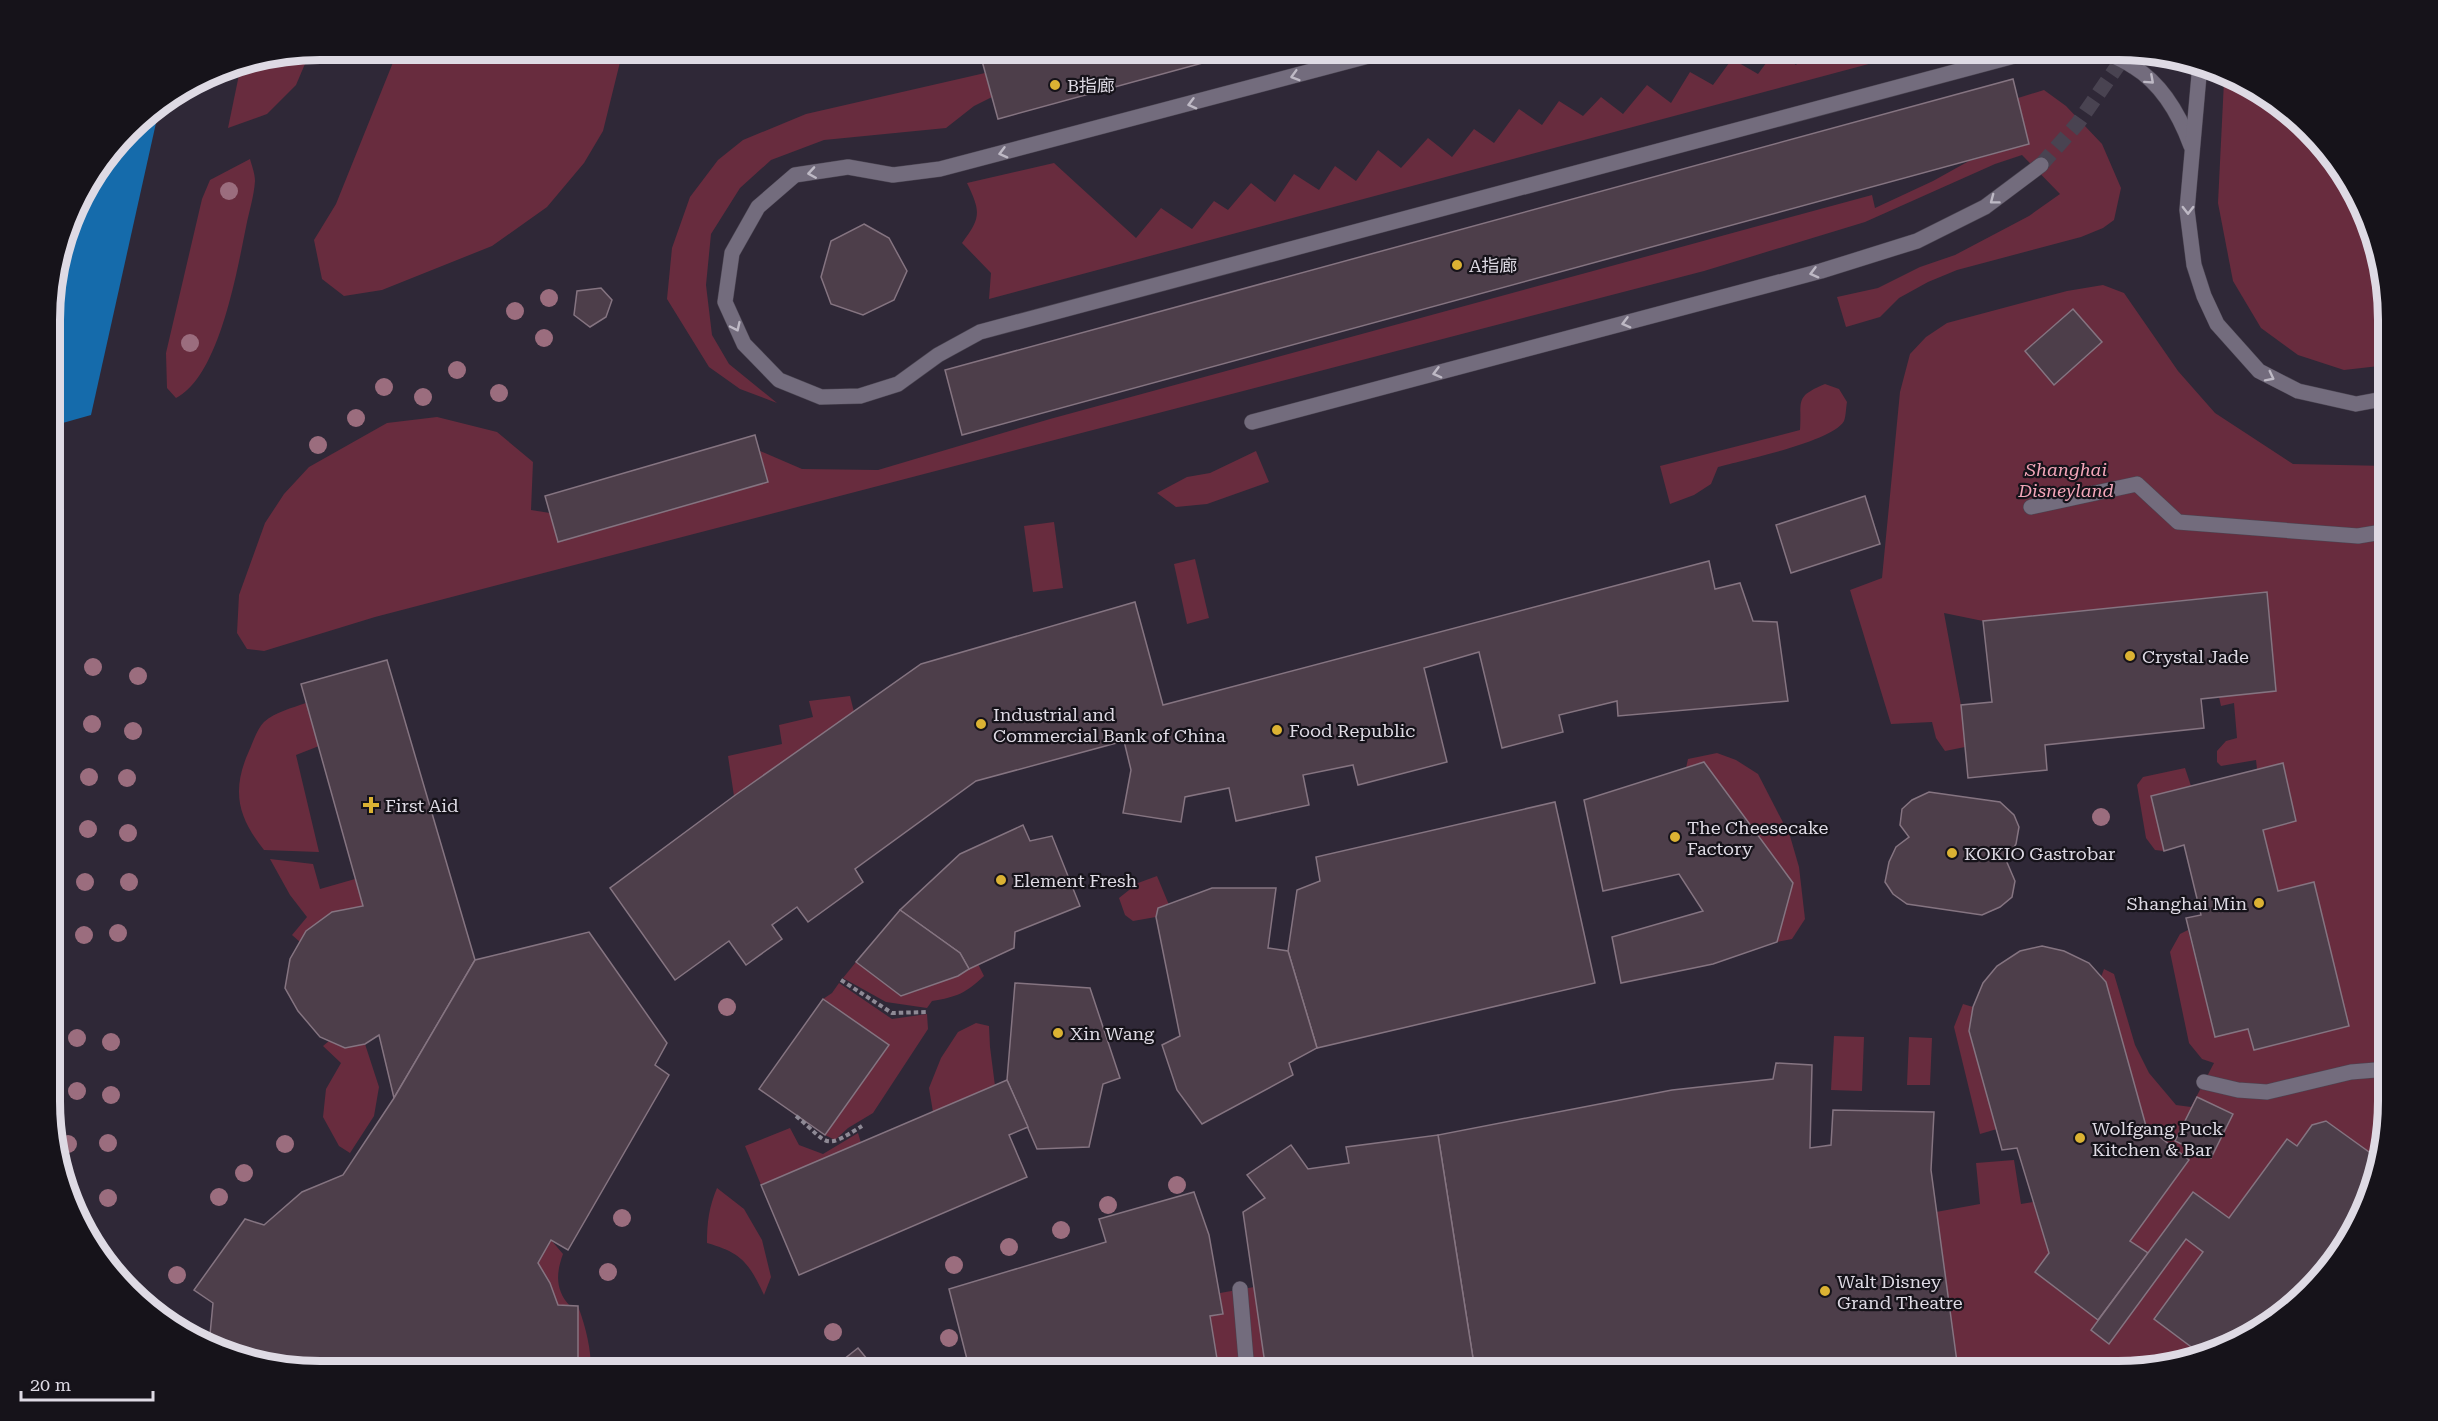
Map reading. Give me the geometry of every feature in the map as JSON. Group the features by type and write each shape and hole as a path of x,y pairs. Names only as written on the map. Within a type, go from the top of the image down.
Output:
{"street":[{"path":"1354,60 940,169 892,175 848,167 795,175 758,207 732,253 725,302 744,344 779,380 821,397 860,396 898,384 938,355 980,332 2000,60"},
{"path":"2121,60 2135,67 2158,88 2182,120 2193,151"},
{"path":"2199,73 2187,210 2194,265 2204,297 2217,324 2259,371 2298,391 2356,404 2378,400"},
{"path":"1252,422 1821,271 1917,241 1985,207 2041,165"},
{"path":"2031,507 2137,484 2178,522 2358,536 2378,533"},
{"path":"2204,1082 2238,1090 2267,1092 2351,1072 2378,1070"},
{"path":"1240,1289 1246,1361"}],"path":[{"path":"841,980 891,1013 927,1012"},
{"path":"796,1116 826,1142 836,1143 862,1126"}],"green space":[{"path":"394,60 621,60 603,131 584,163 547,207 492,246 382,290 344,296 322,279 314,240 336,204"},
{"path":"1731,60 1758,74 1768,60 1788,60 1796,65 1800,60 1884,60 989,299 991,273 962,243 973,227 977,214 975,201 967,183 1054,163 1136,238 1161,208 1192,229 1214,201 1228,210 1251,183 1275,202 1294,174 1319,190 1335,166 1356,181 1378,150 1401,168 1428,138 1452,157 1474,129 1494,143 1519,109 1542,125 1559,101 1583,116 1601,97 1623,114 1647,85 1671,103 1690,72 1713,85"},
{"path":"306,61 296,85 267,114 228,128 239,73 269,65"},
{"path":"985,73 992,97 974,106 946,128 824,140 771,160 740,188 711,234 706,285 712,335 729,364 777,403 740,389 709,367 667,299 672,248 690,197 718,160 743,140 806,114"},
{"path":"2224,83 2262,104 2302,136 2343,190 2358,221 2373,269 2378,320 2378,366 2344,370 2298,355 2261,328 2233,281 2218,203"},
{"path":"2044,90 2066,106 2102,144 2121,188 2114,220 2103,228 2081,237 1957,270 1928,282 1899,298 1880,317 1846,327 1837,297 1878,288 1920,267 1955,255 2029,216 2060,194 2022,155 1995,164 1865,222 1704,271 375,617 264,651 247,649 237,633 239,595 265,523 284,494 309,467 387,423 437,417 497,432 533,462 531,510 550,513 559,542 768,482 760,451 802,469 878,470 1050,419 1872,195 1875,208 1969,161 2029,144 2018,98"},
{"path":"250,159 255,178 254,192 224,321 204,369 191,386 176,398 167,388 166,353 202,199 210,180"},
{"name":"Shanghai Disneyland","path":"2103,285 2124,293 2178,371 2215,413 2293,464 2378,466 2378,1101 2376,1135 2369,1168 2358,1200 2334,1245 2302,1285 2248,1326 2201,1347 2152,1359 1957,1361 1936,1212 1980,1204 1976,1163 2014,1160 2021,1204 2033,1202 2049,1253 2035,1272 2098,1320 2147,1254 2130,1241 2189,1160 2146,1126 2106,982 2101,977 2104,969 2114,974 2135,1045 2149,1073 2176,1105 2191,1107 2214,1063 2202,1059 2189,1043 2170,952 2180,934 2188,930 2215,1037 2248,1029 2254,1050 2349,1026 2314,883 2278,891 2263,830 2296,821 2283,763 2257,769 2256,760 2221,766 2217,762 2217,751 2226,741 2237,738 2234,703 2221,706 2219,697 2276,691 2267,592 1983,621 1944,613 1961,705 1965,747 1945,751 1936,738 1932,722 1891,724 1850,590 1882,578 1900,392 1910,354 1926,337 1947,323 2067,291"},
{"path":"1825,384 1839,389 1847,402 1844,421 1836,429 1805,443 1718,467 1711,484 1694,495 1670,504 1660,466 1800,430 1801,406 1804,396"},
{"path":"1256,451 1269,482 1207,504 1176,507 1157,493 1187,477 1210,473"},
{"path":"1054,522 1063,588 1033,592 1024,526"},
{"path":"1195,559 1209,618 1187,624 1174,564"},
{"path":"850,696 854,712 734,796 728,756 782,744 779,725 813,717 809,701"},
{"path":"306,703 319,746 296,755 319,852 264,850 248,826 240,803 239,791 243,765 255,736 264,722 278,713"},
{"path":"1717,753 1736,760 1758,774 1790,836 1799,867 1805,919 1792,939 1777,942 1686,768 1688,759"},
{"path":"2185,768 2191,786 2151,796 2164,851 2155,850 2146,838 2137,785 2143,777"},
{"path":"270,859 313,864 320,889 355,879 363,906 332,912 306,931 300,942 292,935 307,917 290,895"},
{"path":"1157,876 1169,905 1158,908 1156,917 1133,921 1125,915 1119,898 1138,883"},
{"path":"856,962 901,996 958,976 978,964 984,976 972,987 955,996 932,1001 927,1008 886,1002 843,978"},
{"path":"839,983 892,1019 927,1014 928,1029 873,1113 848,1128 835,1140 825,1135 889,1045 823,999 832,993"},
{"path":"1963,1004 1973,1007 1969,1031 1997,1129 1980,1134 1954,1027"},
{"path":"976,1023 989,1026 995,1086 933,1112 929,1088 941,1058 958,1032"},
{"path":"1834,1036 1864,1037 1862,1091 1831,1090"},
{"path":"1909,1037 1932,1038 1930,1085 1907,1085"},
{"path":"329,1041 345,1048 365,1044 379,1087 374,1116 350,1153 339,1146 323,1117 326,1089 341,1063 323,1046"},
{"path":"790,1128 799,1145 823,1154 858,1133 861,1143 761,1185 745,1146"},
{"path":"717,1188 744,1209 762,1240 771,1277 764,1295 754,1275 743,1261 729,1251 707,1243 709,1215"},
{"path":"551,1240 563,1254 558,1281 559,1288 570,1306 558,1305 538,1263"},
{"path":"1254,1287 1265,1361 1217,1361 1210,1316 1223,1313 1220,1293"},
{"path":"578,1306 588,1338 590,1361 578,1361"}],"water":[{"path":"157,118 91,415 60,424 60,320 65,269 80,221 95,190 136,136"}],"building":[{"name":"B指廊","path":"982,60 1213,60 998,119"},
{"name":"A指廊","path":"2013,79 2029,144 962,435 945,370"},
{"path":"864,224 889,238 907,271 894,300 863,315 831,304 821,277 831,241"},
{"path":"601,288 612,300 606,317 590,327 574,315 577,291"},
{"path":"2073,309 2102,342 2054,385 2025,351"},
{"path":"755,435 768,482 558,542 545,496"},
{"path":"1865,496 1880,544 1791,573 1776,525"},
{"path":"1709,561 1715,589 1740,583 1753,621 1777,622 1788,701 1618,716 1617,701 1559,715 1563,732 1502,748 1479,652 1424,668 1447,762 1358,785 1353,765 1303,775 1309,805 1236,821 1229,788 1185,797 1181,822 1123,813 1131,770 1124,741 976,781 855,869 863,882 808,922 797,907 772,925 782,939 746,965 729,941 675,980 610,888 734,796 921,664 1135,602 1163,705"},
{"name":"Crystal Jade","path":"2267,592 2276,691 2201,699 2204,728 2045,745 2047,770 1968,778 1961,705 1992,702 1983,621"},
{"path":"387,660 475,960 394,1098 379,1035 365,1044 345,1048 320,1037 298,1011 285,988 290,959 306,931 332,912 363,906 301,684"},
{"name":"The Cheesecake Factory","path":"1704,762 1793,883 1777,942 1713,964 1621,983 1612,937 1703,911 1679,874 1603,891 1584,800"},
{"name":"Shanghai Min","path":"2283,763 2296,821 2263,830 2278,891 2314,882 2349,1026 2254,1050 2248,1029 2215,1037 2186,918 2201,915 2184,845 2164,851 2151,796"},
{"name":"KOKIO Gastrobar","path":"1929,792 2000,802 2014,815 2019,827 2016,844 2006,860 2015,881 2012,897 2000,907 1982,915 1907,904 1893,894 1885,882 1889,862 1896,847 1909,837 1900,825 1902,809 1912,800"},
{"path":"1555,802 1595,983 1317,1048 1288,951 1297,890 1320,881 1316,857"},
{"name":"Element Fresh","path":"1023,825 1030,841 1052,836 1080,906 1015,932 1014,948 969,969 960,953 900,910 960,854"},
{"path":"1212,888 1276,888 1268,948 1288,951 1317,1048 1289,1063 1293,1075 1202,1124 1177,1090 1162,1045 1180,1036 1156,917 1158,908"},
{"path":"900,910 960,953 969,969 958,976 901,996 856,962"},
{"path":"589,932 667,1043 655,1065 669,1075 568,1250 551,1240 538,1263 550,1283 558,1305 578,1306 578,1361 286,1359 253,1352 210,1336 213,1303 194,1290 245,1219 264,1225 302,1192 343,1175 394,1098 475,960"},
{"name":"Wolfgang Puck Kitchen & Bar","path":"2042,946 2064,951 2089,963 2106,982 2146,1126 2189,1160 2130,1241 2148,1253 2098,1320 2035,1272 2049,1253 2017,1148 2002,1150 1969,1031 1973,1007 1983,983 1997,966 2020,951"},
{"name":"Xin Wang","path":"1015,983 1090,988 1120,1078 1103,1084 1089,1147 1037,1149 1007,1080"},
{"path":"823,999 889,1045 825,1135 759,1089"},
{"path":"1776,1063 1812,1065 1810,1148 1831,1145 1833,1110 1934,1112 1931,1170 1957,1361 1473,1361 1438,1135 1672,1090 1773,1079"},
{"path":"1007,1080 1028,1127 1009,1135 1027,1177 799,1275 761,1185"},
{"path":"2197,1097 2233,1114 2211,1158 2175,1141"},
{"path":"2326,1121 2372,1154 2358,1200 2343,1231 2302,1285 2248,1326 2194,1349 2154,1319 2203,1252 2186,1239 2109,1344 2091,1330 2193,1192 2229,1218 2287,1139 2297,1146 2312,1125"},
{"path":"1438,1135 1473,1361 1265,1361 1243,1212 1265,1198 1247,1175 1291,1145 1308,1169 1349,1163 1346,1147"},
{"path":"1194,1192 1209,1235 1223,1314 1210,1316 1217,1361 967,1361 949,1289 1106,1242 1099,1219"},
{"path":"858,1348 869,1361 842,1361"}],"tunnel":[{"path":"2041,165 2078,123 2122,60"}],"place":[{"name":"B指廊","path":"1055,85"},
{"name":"A指廊","path":"1457,265"},
{"name":"Crystal Jade","path":"2130,656"},
{"name":"Industrial and Commercial Bank of China","path":"981,724"},
{"name":"Food Republic","path":"1277,730"},
{"name":"First Aid","path":"371,805"},
{"name":"The Cheesecake Factory","path":"1675,837"},
{"name":"KOKIO Gastrobar","path":"1952,853"},
{"name":"Element Fresh","path":"1001,880"},
{"name":"Shanghai Min","path":"2259,903"},
{"name":"Xin Wang","path":"1058,1033"},
{"name":"Wolfgang Puck Kitchen & Bar","path":"2080,1138"},
{"name":"Walt Disney Grand Theatre","path":"1825,1291"}]}
